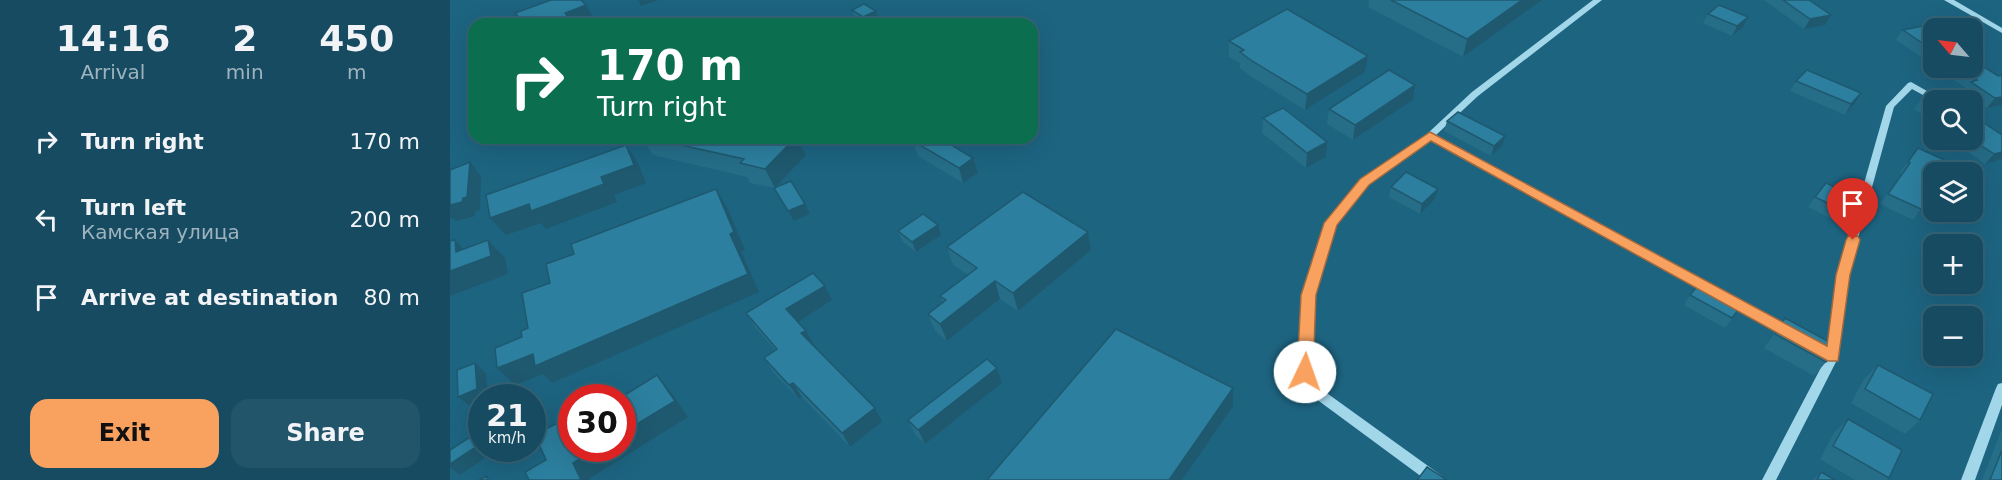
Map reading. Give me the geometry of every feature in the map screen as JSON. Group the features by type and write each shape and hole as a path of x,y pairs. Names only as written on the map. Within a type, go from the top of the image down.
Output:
{"street":[{"path":"1437,480 1312,388 1305,372 1308,295 1331,223 1365,182 1430,136 1475,94 1598,0"},
{"path":"1948,0 2002,31"},
{"path":"1768,480 1828,354 1843,275 1890,106 1911,85 1923,91"},
{"path":"1430,136 1803,340"},
{"path":"1968,480 2002,388"}],"building":[{"path":"551,0 581,0 586,5 565,13 568,17 565,18 519,18 515,13"},
{"path":"1391,0 1522,0 1467,39"},
{"path":"1783,0 1809,0 1831,15 1810,19"},
{"path":"864,4 876,11 863,17 852,10"},
{"path":"1719,5 1748,17 1737,26 1708,14"},
{"path":"1287,9 1368,56 1307,94 1252,61 1240,52 1244,50 1229,41"},
{"path":"1923,26 1923,44 1903,30"},
{"path":"1983,66 1998,76 2002,75 2002,97 1995,98 1971,82 1977,80 1974,78 1983,78"},
{"path":"1389,70 1415,85 1355,125 1329,109"},
{"path":"1807,70 1861,93 1851,104 1796,81"},
{"path":"1283,108 1327,142 1307,153 1263,118"},
{"path":"1458,112 1505,136 1494,146 1447,121"},
{"path":"1983,122 2002,135 2002,152 1994,154 1983,147"},
{"path":"676,144 789,144 765,169 740,163 744,159"},
{"path":"918,144 950,144 973,158 959,168"},
{"path":"626,145 634,165 601,177 604,184 531,211 529,204 490,218 486,195"},
{"path":"1918,148 1949,162 1923,162 1923,206 1921,209 1888,194 1910,163 1908,162"},
{"path":"470,162 467,197 463,198 462,202 450,205 450,170"},
{"path":"1406,172 1438,189 1422,204 1391,187"},
{"path":"791,181 805,204 788,211 774,188"},
{"path":"1826,183 1861,199 1850,214 1815,197"},
{"path":"716,189 734,232 730,234 748,274 535,366 533,354 497,368 495,348 522,337 521,331 528,328 522,293 550,283 546,264 574,254 571,244"},
{"path":"1023,192 1088,232 1013,293 995,281 940,324 928,314 946,300 940,296 977,268 947,247"},
{"path":"923,214 938,225 912,242 898,231"},
{"path":"455,240 456,252 488,240 491,256 450,271 450,241"},
{"path":"813,273 825,286 786,309 806,331 801,333 875,408 842,433 793,383 789,385 764,358 777,349 746,313"},
{"path":"1703,279 1744,302 1732,318 1690,295"},
{"path":"1785,318 1835,345 1826,362 1775,334"},
{"path":"1116,329 1233,388 1169,480 987,480"},
{"path":"987,359 997,368 918,430 908,420"},
{"path":"475,363 477,384 468,384 468,393 458,397 457,370"},
{"path":"1878,365 1933,394 1920,420 1865,389"},
{"path":"657,375 675,401 636,425 636,388"},
{"path":"1848,419 1902,450 1889,478 1833,446"},
{"path":"558,423 558,462 575,462 573,463 581,480 529,480 525,472 546,462 546,429"},
{"path":"468,438 468,452 450,464 450,450"},
{"path":"2002,450 2002,480 1990,480"},
{"path":"1427,467 1447,480 1417,480"},
{"path":"1821,472 1835,480 1817,480"}],"route":[{"path":"1305,372 1308,295 1331,223 1365,182 1430,136 1833,356 1843,275 1853,240"}]}
